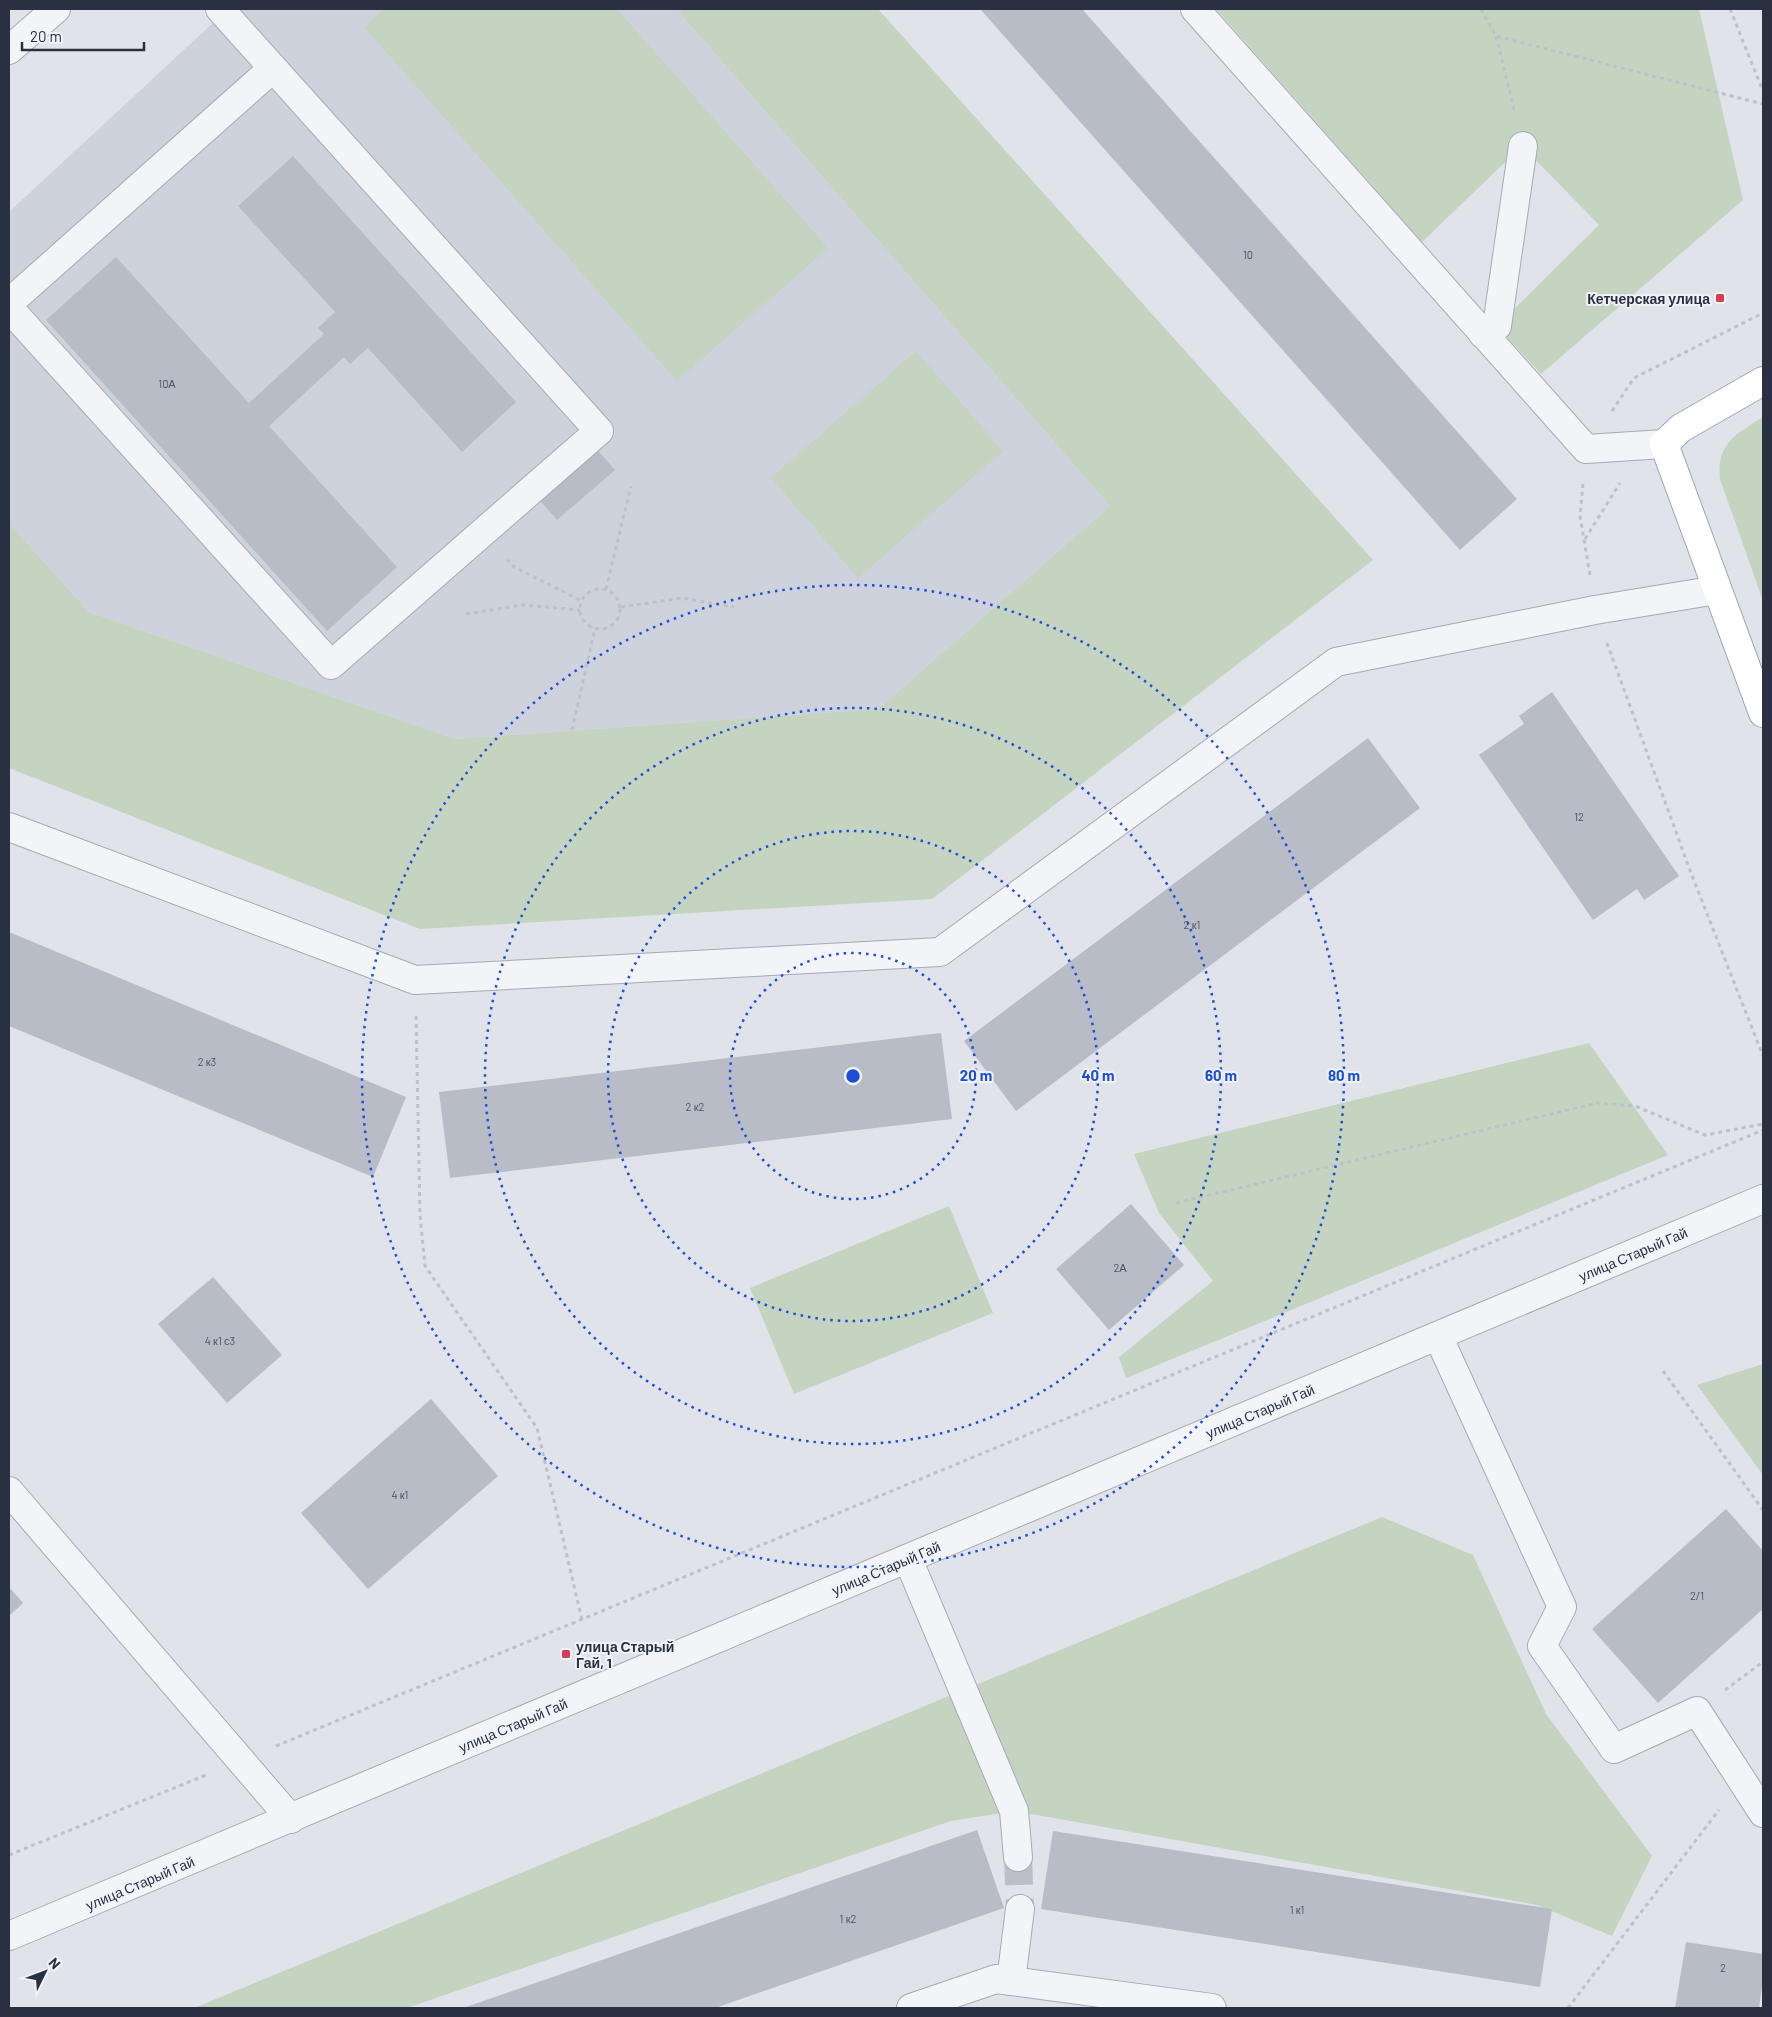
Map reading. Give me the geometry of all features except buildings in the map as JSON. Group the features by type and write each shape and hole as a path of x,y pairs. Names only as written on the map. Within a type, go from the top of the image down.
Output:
{"main road":[{"path":"1763,381 1654,445 1717,590 1763,713"}],"street":[{"path":"9,50 56,9"},
{"path":"9,308 331,665 599,431 220,9"},
{"path":"1195,9 1586,449 1654,445"},
{"path":"9,303 273,68"},
{"path":"1483,334 1497,326 1522,146"},
{"path":"9,827 415,980 940,952 1336,662 1595,610 1717,590"},
{"name":"улица Старый Гай","path":"9,1936 908,1560 1763,1199"},
{"path":"1438,1336 1562,1607 1542,1646 1614,1749 1697,1711 1763,1813"},
{"path":"9,1491 291,1819"},
{"path":"908,1560 1014,1811 1018,1856"},
{"path":"1011,1981 1020,1909"},
{"path":"911,2008 996,1979 1120,2001 1212,2008"}],"path":[{"path":"1481,9 1496,36 1522,146"},
{"path":"1730,9 1763,91"},
{"path":"1496,36 1763,104"},
{"path":"1763,313 1634,378 1586,449 1580,516 1595,610 1691,873 1763,1056"},
{"path":"1584,540 1654,445"},
{"path":"606,589 631,486"},
{"path":"483,532 514,567 582,601"},
{"path":"606,589 619,600 620,614 615,623 609,628 595,628 582,617 580,610 582,601 586,594 592,590 606,589"},
{"path":"620,607 682,598 734,607"},
{"path":"466,614 522,605 580,610"},
{"path":"572,730 595,628"},
{"path":"415,980 420,1215 425,1266 537,1428 582,1620"},
{"path":"1176,1203 1597,1103 1634,1106 1705,1135 1763,1124"},
{"path":"9,1855 582,1620 1763,1130"},
{"path":"1663,1371 1763,1510"},
{"path":"1697,1711 1763,1662"},
{"path":"1568,2008 1742,1780"}],"shaded area":[{"path":"228,9 676,9 1110,506 878,709 455,739 89,612 9,523 9,212"}],"green space":[{"path":"384,9 617,9 828,248 677,381 364,27"},
{"path":"676,9 878,9 1373,560 932,899 420,929 9,768 9,523 89,612 455,739 878,709 1110,506"},
{"path":"1216,9 1699,9 1743,200 1541,374 1497,326 1599,225 1522,146 1422,242"},
{"path":"916,351 1003,451 858,578 771,478"},
{"path":"1763,417 1763,601 1720,479 1720,467 1721,457 1730,441"},
{"path":"1589,1043 1668,1155 1126,1378 1119,1357 1213,1281 1159,1213 1134,1154"},
{"path":"949,1206 993,1313 794,1394 750,1288"},
{"path":"1763,1364 1763,1475 1697,1385"},
{"path":"1382,1517 1473,1555 1546,1714 1652,1856 1612,1936 1537,1905 1014,1811 951,1821 407,2008 194,2008"}],"tunnel":[{"path":"1018,1857 1020,1909"}],"place":[{"name":"Кетчерская улица","path":"1720,298"},
{"name":"улица Старый Гай, 1","path":"566,1654"}]}
